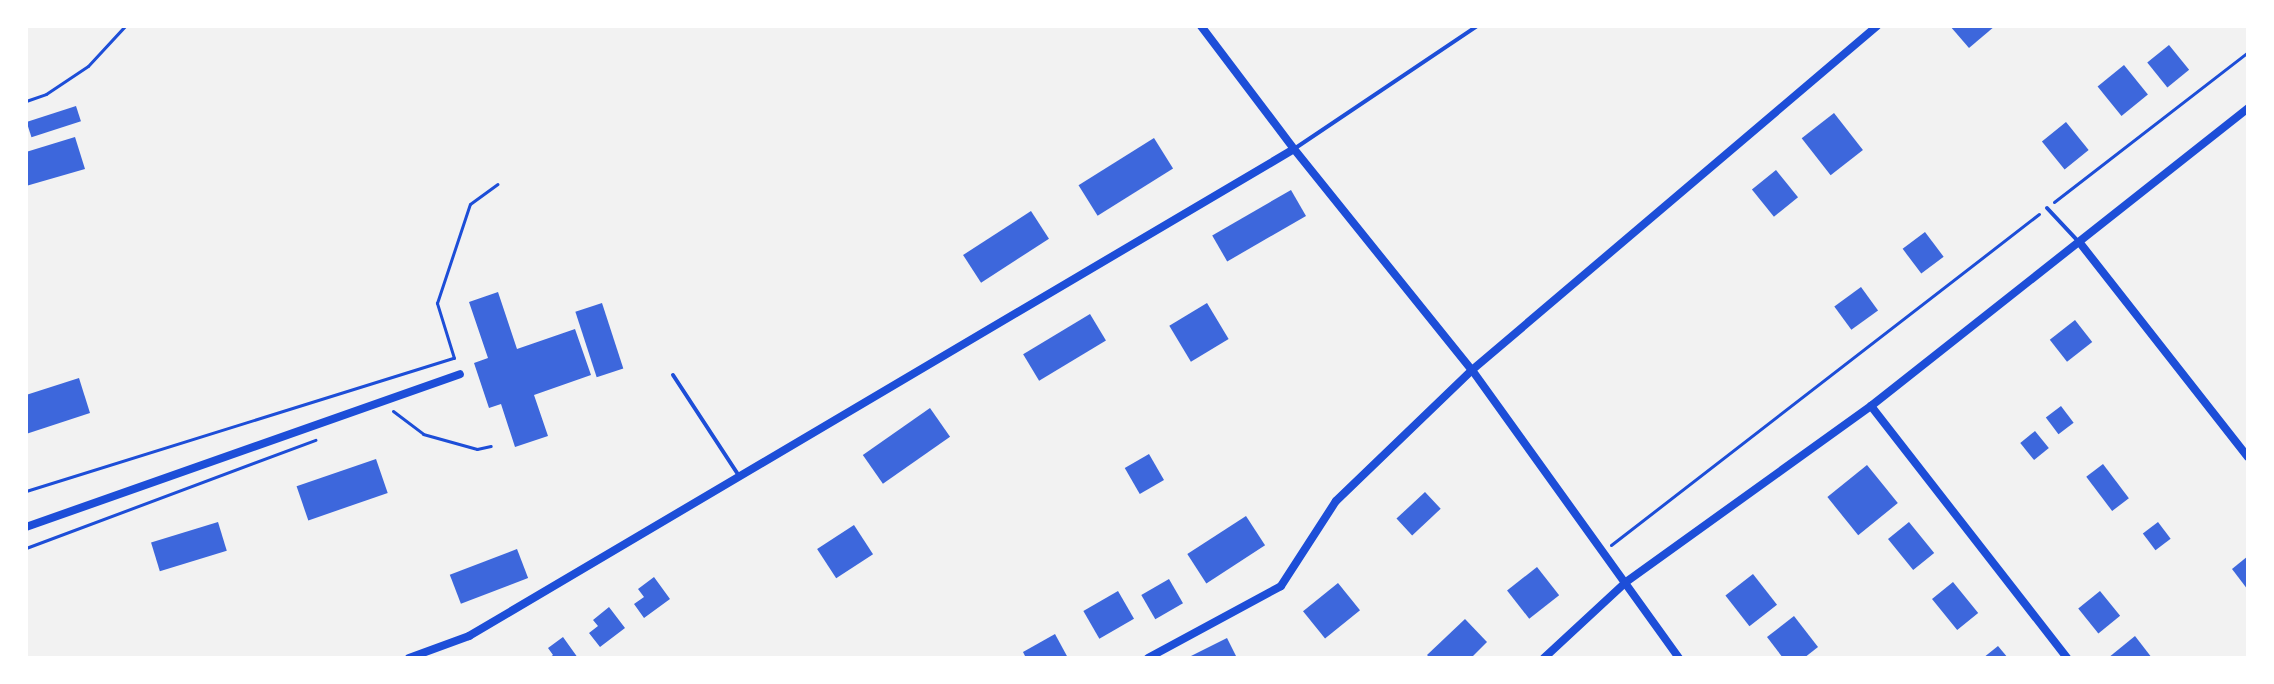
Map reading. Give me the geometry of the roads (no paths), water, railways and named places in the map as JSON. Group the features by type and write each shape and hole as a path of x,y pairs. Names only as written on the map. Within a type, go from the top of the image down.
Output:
{"street":[{"path":"1201,26 1294,149 1472,370 1679,658"},
{"path":"1148,658 1281,586 1336,501 1472,370 1877,26"},
{"path":"1544,658 1626,582 1871,406 2248,108"},
{"path":"409,658 469,636 1294,149"},
{"path":"2080,243 2248,457"},
{"path":"26,527 460,374"},
{"path":"1871,406 2067,658"}],"lane":[{"path":"1294,149 1477,26"},
{"path":"2047,208 2080,243"},
{"path":"673,375 739,476"}]}
